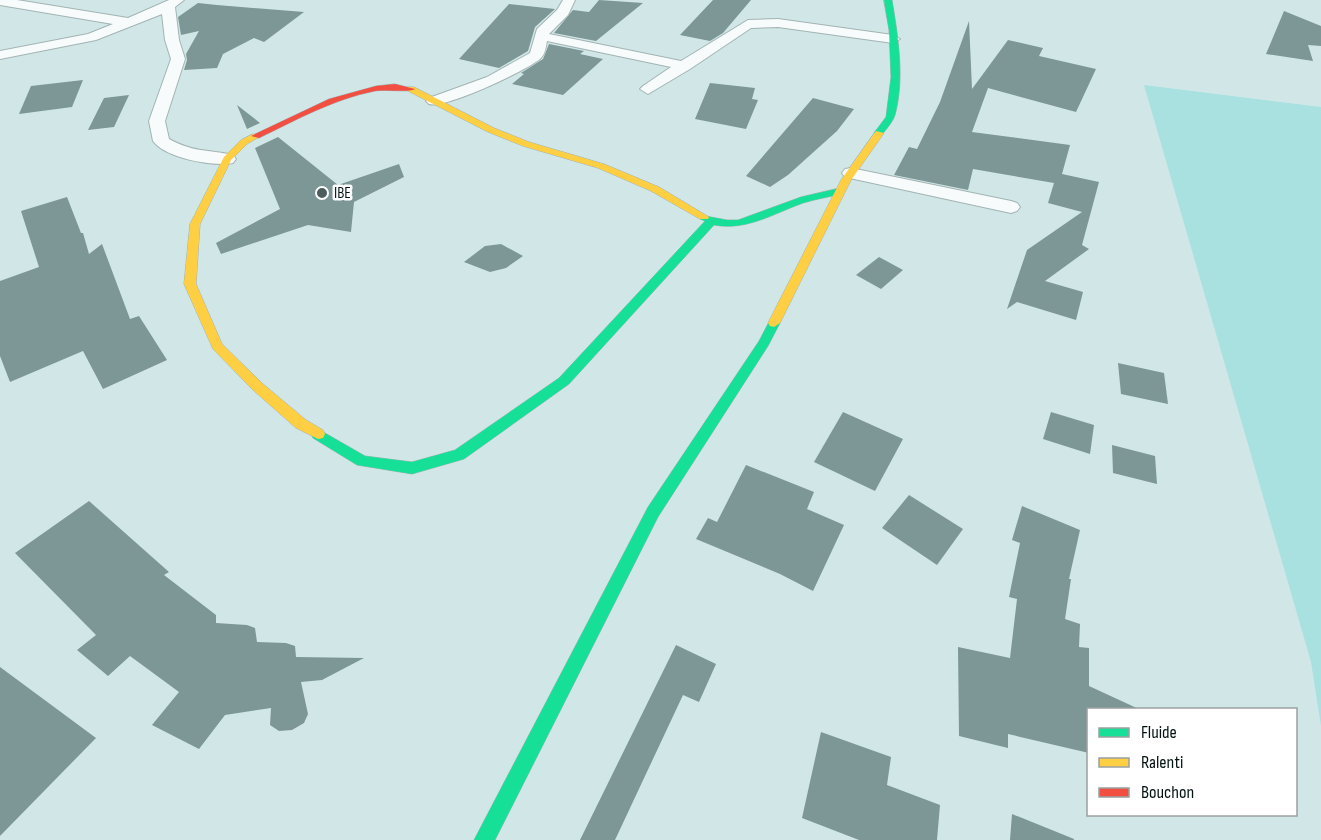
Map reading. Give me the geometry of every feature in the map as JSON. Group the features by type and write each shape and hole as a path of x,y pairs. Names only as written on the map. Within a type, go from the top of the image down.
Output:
{"street":[{"path":"434,101 492,80 536,55 544,29 562,12 569,0"},
{"path":"484,840 652,512 764,343 840,191 890,117 895,77 888,0"},
{"path":"0,1 126,22"},
{"path":"0,55 91,37 173,3 172,40 178,59 157,120 161,141 179,152 205,159 227,159"},
{"path":"648,89 748,24 778,22 893,39"},
{"path":"541,36 685,66"},
{"path":"711,221 564,381 459,455 412,468 362,461 301,424 258,387 217,345 190,284 195,224 227,159 244,142 302,114 358,93 388,87 408,88 491,130 526,144 601,166 655,189 711,221 750,222 796,202 840,191"},
{"path":"851,173 1011,207"}],"shaded area":[{"path":"1144,85 1321,107 1321,726 1311,662"}],"building":[{"path":"599,0 643,3 596,41 554,33 573,10 589,12"},
{"path":"713,0 751,0 723,33 710,41 680,35"},
{"path":"198,3 304,12 264,42 254,38 223,54 217,68 184,70 186,54 199,31 181,35 178,17"},
{"path":"509,4 555,9 535,27 528,51 499,68 459,59"},
{"path":"1284,11 1321,26 1321,46 1308,45 1313,61 1266,54"},
{"path":"969,21 972,89 1008,40 1043,48 1039,56 1096,69 1076,112 988,88 972,132 1070,145 1062,174 1099,182 1082,245 1089,249 1045,281 1083,292 1076,320 1017,302 1007,309 1027,250 1082,212 1048,203 1054,183 973,169 968,190 894,175 909,147 917,149 940,102"},
{"path":"549,44 584,51 580,54 603,59 563,95 512,84 524,74 521,73 543,59"},
{"path":"83,80 72,107 19,114 31,86"},
{"path":"710,83 755,88 752,99 758,100 746,129 695,119"},
{"path":"129,95 114,127 88,130 104,98"},
{"path":"813,98 854,109 837,131 788,175 770,187 746,176"},
{"path":"237,105 260,123 247,129"},
{"name":"IBE","path":"278,137 338,185 399,164 404,177 354,202 351,232 308,225 221,254 216,243 280,209 255,148"},
{"path":"67,197 81,233 83,233 89,254 102,244 130,319 139,316 167,360 103,389 83,351 10,382 0,356 0,281 39,267 21,211"},
{"path":"501,244 523,256 506,268 490,272 464,262 485,246"},
{"path":"879,257 903,270 881,289 856,275"},
{"path":"1118,363 1164,373 1168,404 1121,394"},
{"path":"843,412 903,439 875,491 814,462"},
{"path":"1051,412 1094,425 1090,454 1043,439"},
{"path":"1112,445 1155,456 1157,484 1113,473"},
{"path":"746,465 814,492 807,509 844,525 813,591 780,574 696,539 708,518 717,522"},
{"path":"909,495 963,529 937,565 882,528"},
{"path":"89,501 169,572 164,575 216,615 216,623 247,625 255,628 257,642 286,643 295,646 296,657 364,658 322,680 301,682 308,714 304,723 292,730 279,731 270,725 271,708 225,715 199,749 152,725 179,692 130,656 108,676 77,650 96,635 15,553"},
{"path":"1022,506 1080,530 1069,579 1071,579 1065,619 1080,624 1079,647 1089,648 1089,686 1137,708 1087,708 1087,753 1008,734 1008,748 959,736 958,647 1010,658 1017,599 1009,597 1020,543 1012,540"},
{"path":"676,645 716,664 699,702 683,695 615,840 580,840"},
{"path":"0,667 96,738 0,836"},
{"path":"821,732 891,757 887,785 940,805 937,840 859,840 802,818"},
{"path":"1012,814 1074,839 1074,840 1010,840"}],"traffic: fast":[{"path":"879,133 890,117 895,77 893,30 888,0"},
{"path":"704,217 715,222 738,223 761,217 805,199 840,191"},
{"path":"318,434 362,461 412,468 459,455 564,381 711,221"},
{"path":"484,840 653,512 764,343 774,323"}],"traffic: slow":[{"path":"411,89 491,130 526,144 601,166 655,189 704,217"},
{"path":"774,323 846,180 879,133"},
{"path":"256,136 244,142 227,159 195,224 190,284 217,346 258,387 301,424 318,434"}],"traffic: jam":[{"path":"256,136 310,110 354,94 376,88 411,89"}],"place":[{"name":"IBE","path":"322,193"}]}
